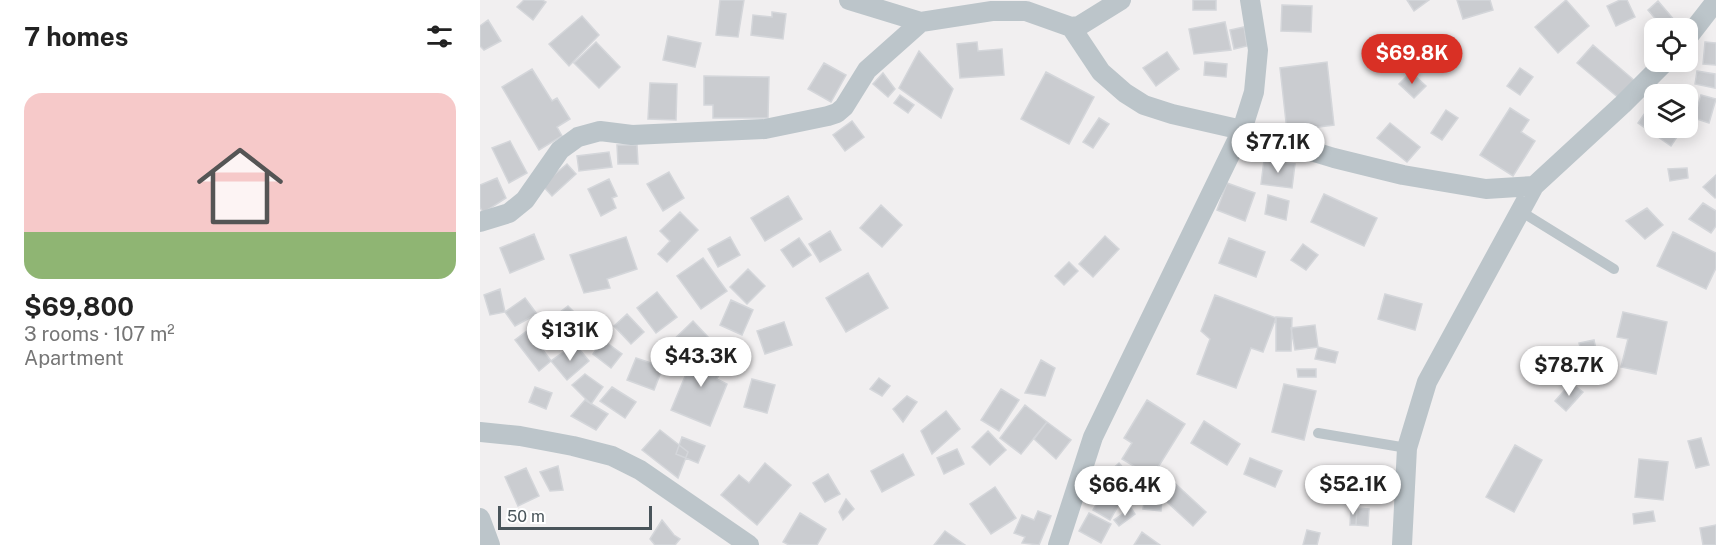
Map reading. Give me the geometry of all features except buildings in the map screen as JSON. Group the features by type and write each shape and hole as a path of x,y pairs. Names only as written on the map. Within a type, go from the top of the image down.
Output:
{"street":[{"path":"849,0 921,22 992,11 1026,11 1071,27 1079,26 1121,0"},
{"path":"1058,545 1093,437 1242,130 1254,92 1258,50 1250,0"},
{"path":"1698,24 1716,1"},
{"path":"480,222 509,213 525,200 560,150 578,137 600,131 632,135 765,129 837,113 844,107 867,70 921,22"},
{"path":"1071,27 1101,72 1125,93 1144,105 1403,175 1486,189 1534,186"},
{"path":"1402,545 1407,448 1427,382 1534,186 1655,72"},
{"path":"480,432 520,435 612,456 640,470 749,545"},
{"path":"480,518 490,545"}],"lane":[{"path":"1520,211 1614,270"},
{"path":"1318,434 1407,448"}]}
